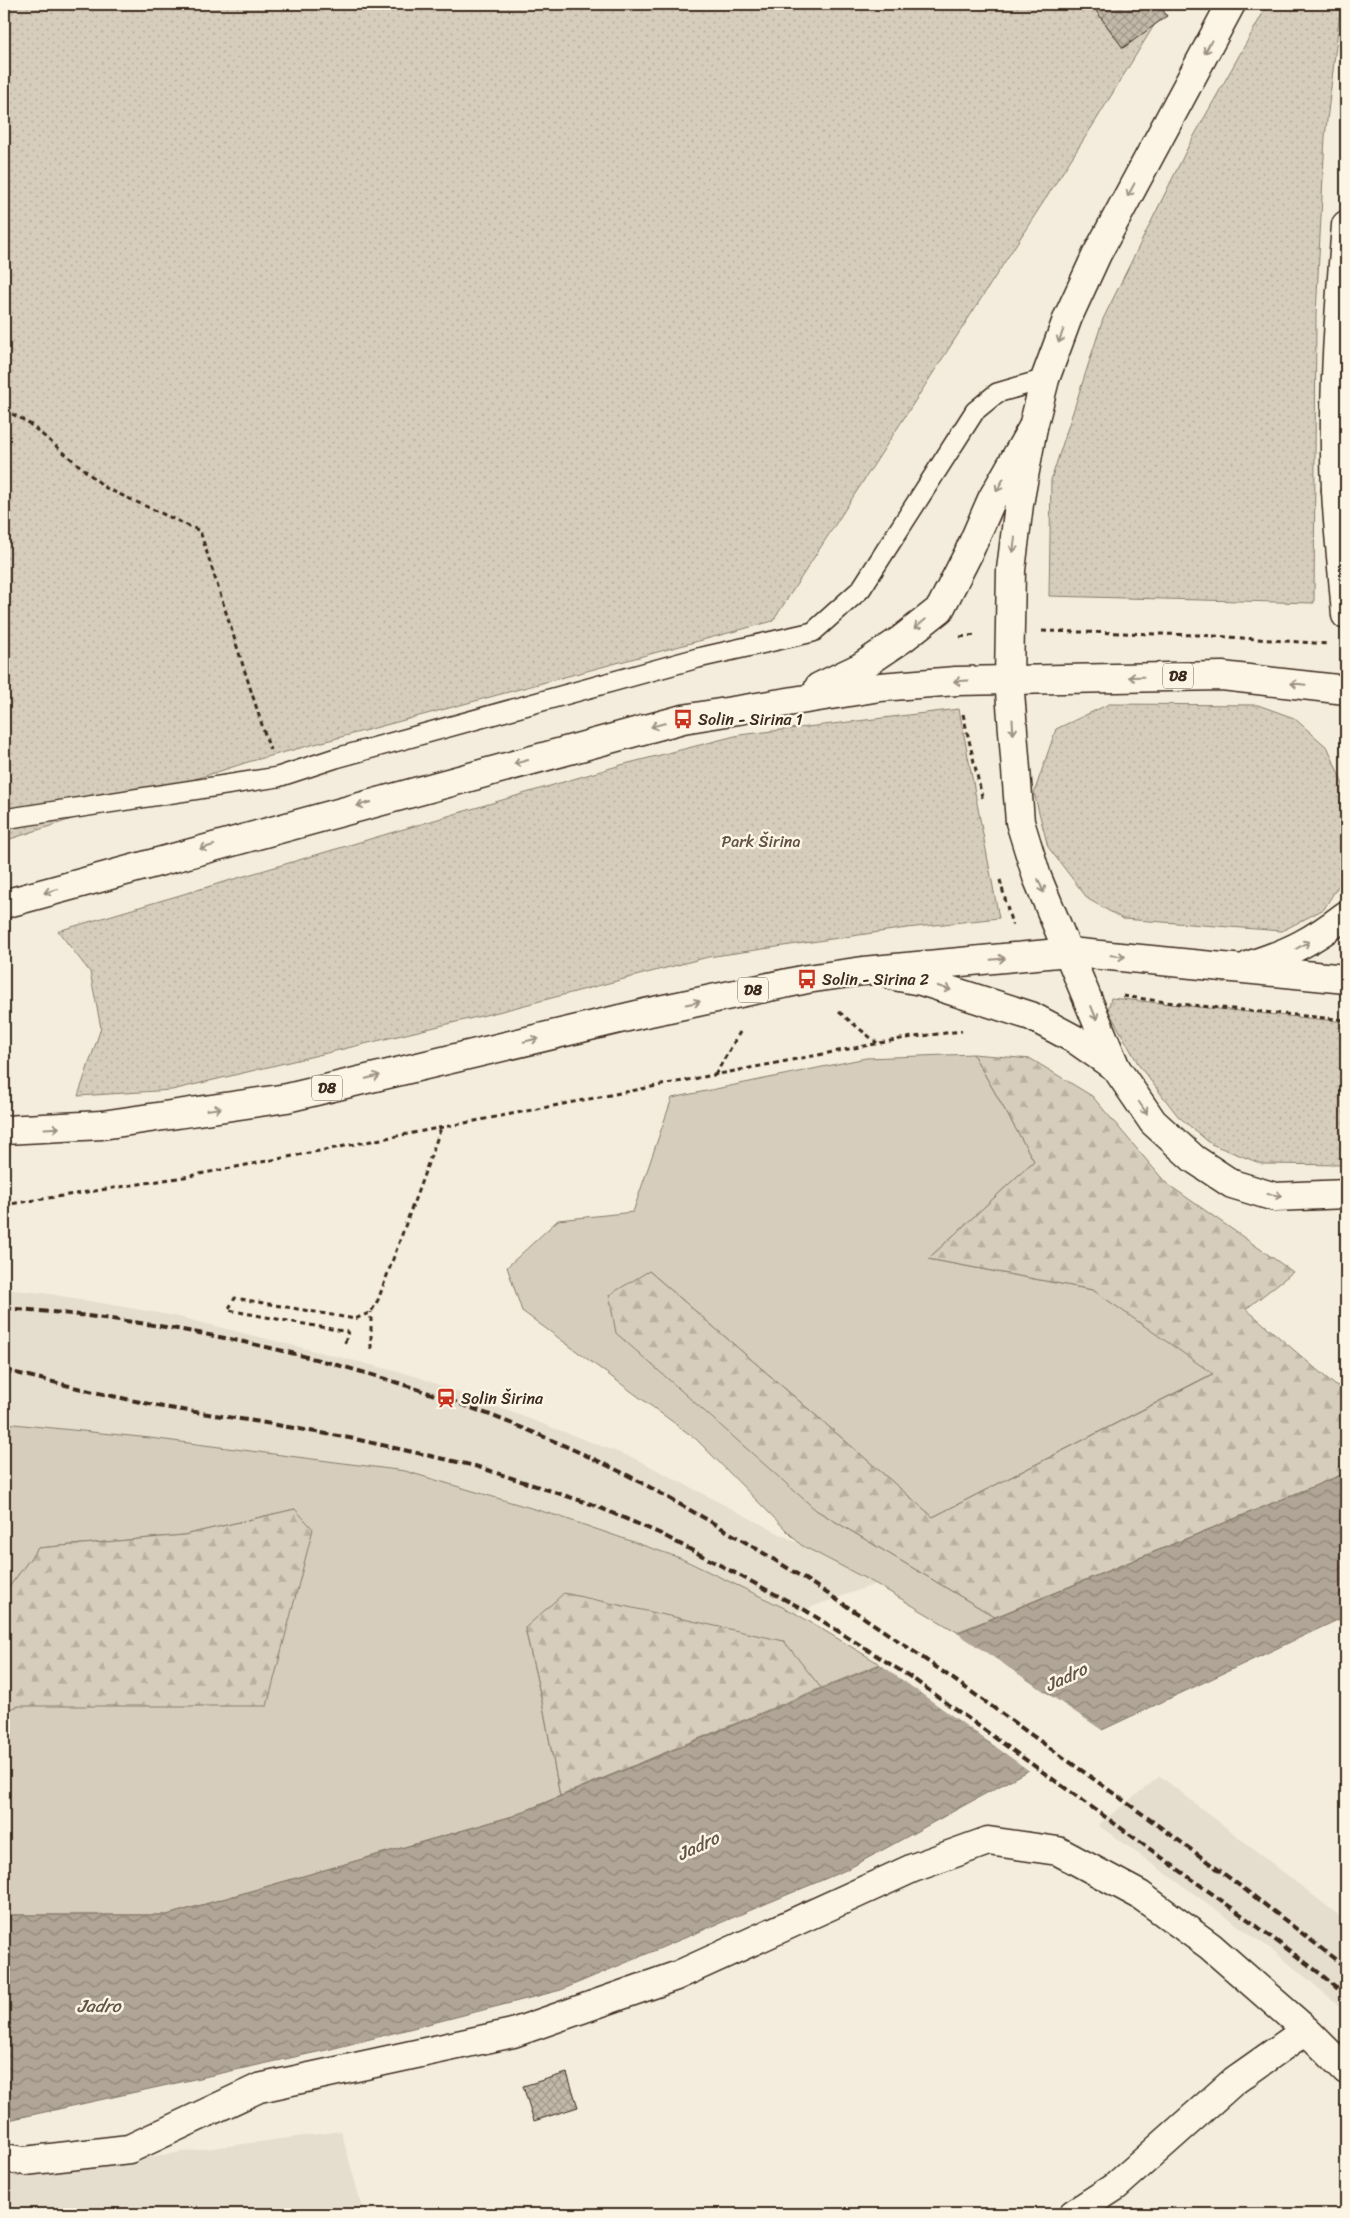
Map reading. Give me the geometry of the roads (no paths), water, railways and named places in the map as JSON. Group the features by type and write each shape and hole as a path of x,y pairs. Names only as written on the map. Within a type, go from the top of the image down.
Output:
{"main road":[{"path":"1231,4 1097,254 1068,317 1045,380 1033,427 1019,504 1011,570 1009,679 1020,822 1037,878 1116,1068 1152,1122 1194,1159 1232,1184 1275,1197 1346,1194"},
{"path":"1346,225 1337,339 1336,490 1346,614"},
{"path":"792,700 859,668 902,639 940,608 968,554 992,499 1033,427"},
{"path":"1336,490 1346,515"},
{"name":"D8","path":"4,904 683,719 792,700 880,687 1009,679 1222,676 1346,690"},
{"path":"1242,968 1285,954 1316,938 1346,915"},
{"name":"D8","path":"4,1130 102,1125 287,1098 645,1013 807,979 862,971 1069,952 1346,979"},
{"path":"862,971 921,981 1032,1016 1076,1040 1116,1068"},
{"path":"4,2158 25,2161 129,2149 259,2088 514,2032 676,1976 913,1868 988,1841 1058,1851 1140,1895 1210,1946 1306,2030 1346,2070"},
{"path":"1074,2214 1116,2186 1234,2081 1306,2030"}],"lane":[{"path":"4,819 278,777 346,756 698,658 813,632 861,590 975,411 997,393 1045,380"}],"water":[{"name":"Jadro","path":"1346,1473 1346,1616 1102,1730 846,1870 561,1990 331,2049 4,2121 4,1915 167,1915 513,1816"}],"railway":[{"path":"4,1308 84,1315 163,1327 242,1342 320,1360 398,1383 474,1409 548,1439 621,1472 772,1558 904,1645 1191,1850 1346,1968"},
{"path":"4,1370 163,1407 355,1439 475,1466 591,1504 659,1533 805,1610 912,1678 1250,1921 1322,1975 1346,1996"}],"place":[{"name":"Solin - Sirina 1","path":"683,719"},
{"name":"Solin - Sirina 2","path":"807,979"},
{"name":"Solin Širina","path":"446,1398"}],"park label":[{"name":"Park Širina","path":"761,841"}]}
